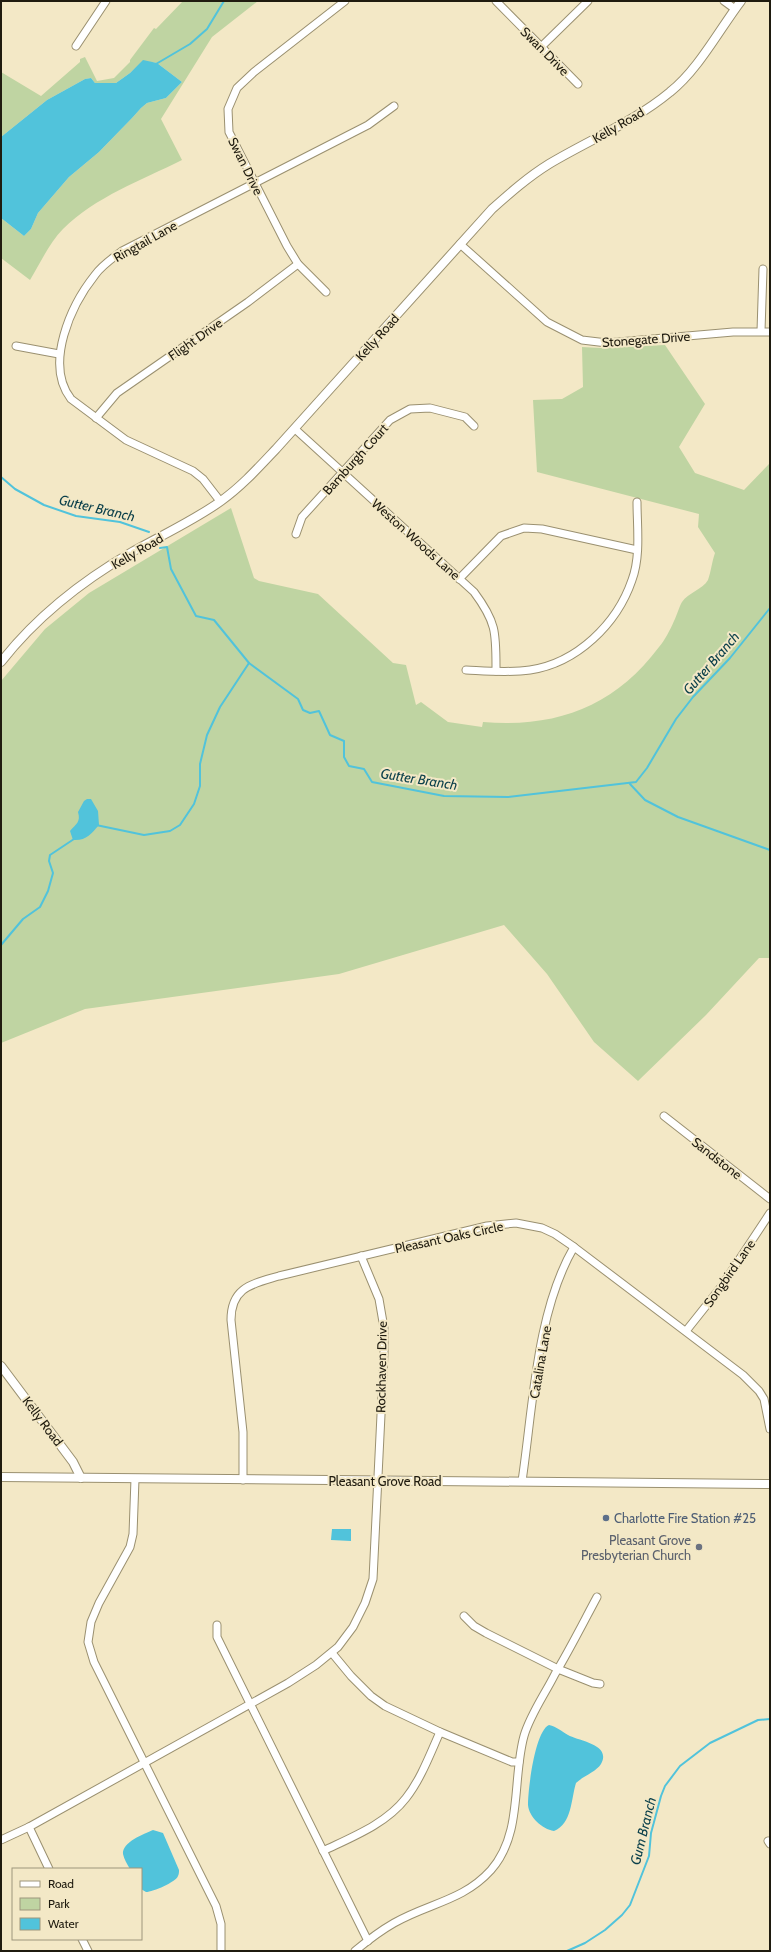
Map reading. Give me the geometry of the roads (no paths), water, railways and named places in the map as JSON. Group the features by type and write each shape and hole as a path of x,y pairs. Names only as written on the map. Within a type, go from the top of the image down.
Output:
{"street":[{"path":"76,46 106,1"},
{"name":"Swan Drive","path":"326,292 298,264 254,183 229,132 228,109 237,88 254,72 345,1"},
{"name":"Swan Drive","path":"496,1 578,84"},
{"path":"541,47 588,1"},
{"path":"724,1 735,9"},
{"name":"Kelly Road","path":"1,662 35,624 71,592 114,564 199,515 220,501 254,472 295,429 492,209 526,179 634,117 671,92 692,69 741,1"},
{"name":"Ringtail Lane","path":"220,501 203,479 194,471 126,440 74,403 67,394 60,379 59,354 72,314 95,275 122,251 368,125 394,106"},
{"name":"Stonegate Drive","path":"460,244 546,322 582,340 607,343 716,333 770,332"},
{"name":"Flight Drive","path":"96,418 117,393 248,302 298,264"},
{"path":"761,331 763,269"},
{"path":"16,346 59,354"},
{"name":"Bamburgh Court","path":"296,534 302,517 390,420 410,409 430,408 465,417 474,426"},
{"name":"Weston Woods Lane","path":"295,429 474,592 488,611 496,638 496,671"},
{"path":"466,670 530,670 560,661 590,643 616,615 633,580 637,550 637,502"},
{"path":"459,578 501,536 524,528 542,529 637,550"},
{"name":"Sandstone","path":"664,1116 770,1199"},
{"name":"Songbird Lane","path":"686,1331 721,1287 770,1213"},
{"name":"Pleasant Oaks Circle","path":"243,1480 243,1432 231,1320 231,1308 235,1298 242,1290 254,1283 361,1256 466,1230 504,1224 528,1225 542,1228 555,1234 740,1372 759,1390 766,1404 770,1429"},
{"name":"Catalina Lane","path":"522,1481 535,1383 548,1318 559,1279 574,1247"},
{"name":"Rockhaven Drive","path":"1,1840 29,1827 288,1683 332,1653 353,1627 365,1603 373,1579 383,1388 384,1328 379,1299 361,1256"},
{"name":"Kelly Road","path":"1,1366 73,1462 81,1478"},
{"name":"Pleasant Grove Road","path":"1,1477 770,1484"},
{"path":"135,1479 133,1534 130,1547 90,1622 88,1642 94,1662 216,1906 221,1924 221,1951"},
{"path":"355,1951 394,1923 459,1896 477,1884 492,1869 504,1852 512,1827 519,1762 524,1736 530,1721 597,1597"},
{"path":"464,1616 474,1626 558,1669 593,1683 600,1684"},
{"path":"217,1625 217,1637 368,1941"},
{"path":"332,1653 351,1676 371,1696 385,1706 440,1732 512,1762 519,1762"},
{"path":"323,1851 377,1823 405,1799 415,1785 440,1732"},
{"path":"29,1827 49,1868"},
{"path":"82,1940 88,1951"}],"water":[{"path":"143,60 157,63 182,82 166,98 147,103 141,108 99,152 69,177 38,213 31,229 24,236 1,218 1,137 47,100 85,79 91,78 95,83 116,83 130,73"},
{"path":"91,799 98,811 99,825 85,838 73,840 70,831 77,823 79,818 78,812 84,801"},
{"path":"332,1529 351,1529 351,1541 331,1540"},
{"path":"549,1725 568,1735 592,1744 602,1752 603,1757 599,1767 576,1783 568,1817 560,1828 554,1831 545,1828 537,1822 531,1814 528,1805 529,1787 536,1749 544,1730"},
{"path":"153,1830 163,1833 179,1870 178,1876 169,1884 146,1892 142,1890 142,1868 129,1868 123,1854 126,1846 139,1836"}],"waterway":[{"path":"156,64 190,44 207,29 224,1"},
{"name":"Gutter Branch","path":"1,477 15,489 44,505 76,516 120,522 149,532"},
{"name":"Gutter Branch","path":"160,548 167,547 171,569 196,616 214,620 249,663 298,699 303,710 310,713 319,711 330,735 344,741 344,757 349,766 364,769 372,782 444,796 508,797 636,782 647,768 676,719 693,697 730,658 770,608"},
{"path":"96,825 144,835 170,831 180,825 194,804 200,786 200,764 207,735 220,707 249,663"},
{"path":"630,784 645,800 678,817 770,850"},
{"path":"1,945 23,919 40,907 48,891 53,873 49,861 50,855 74,839"},
{"name":"Gum Branch","path":"567,1951 585,1943 605,1930 622,1915 630,1905 649,1856 651,1833 661,1796 665,1786 680,1766 710,1743 758,1720 770,1719"}],"place":[{"name":"Charlotte Fire Station #25","path":"606,1518"},
{"name":"Pleasant Grove Presbyterian Church","path":"699,1547"}]}
